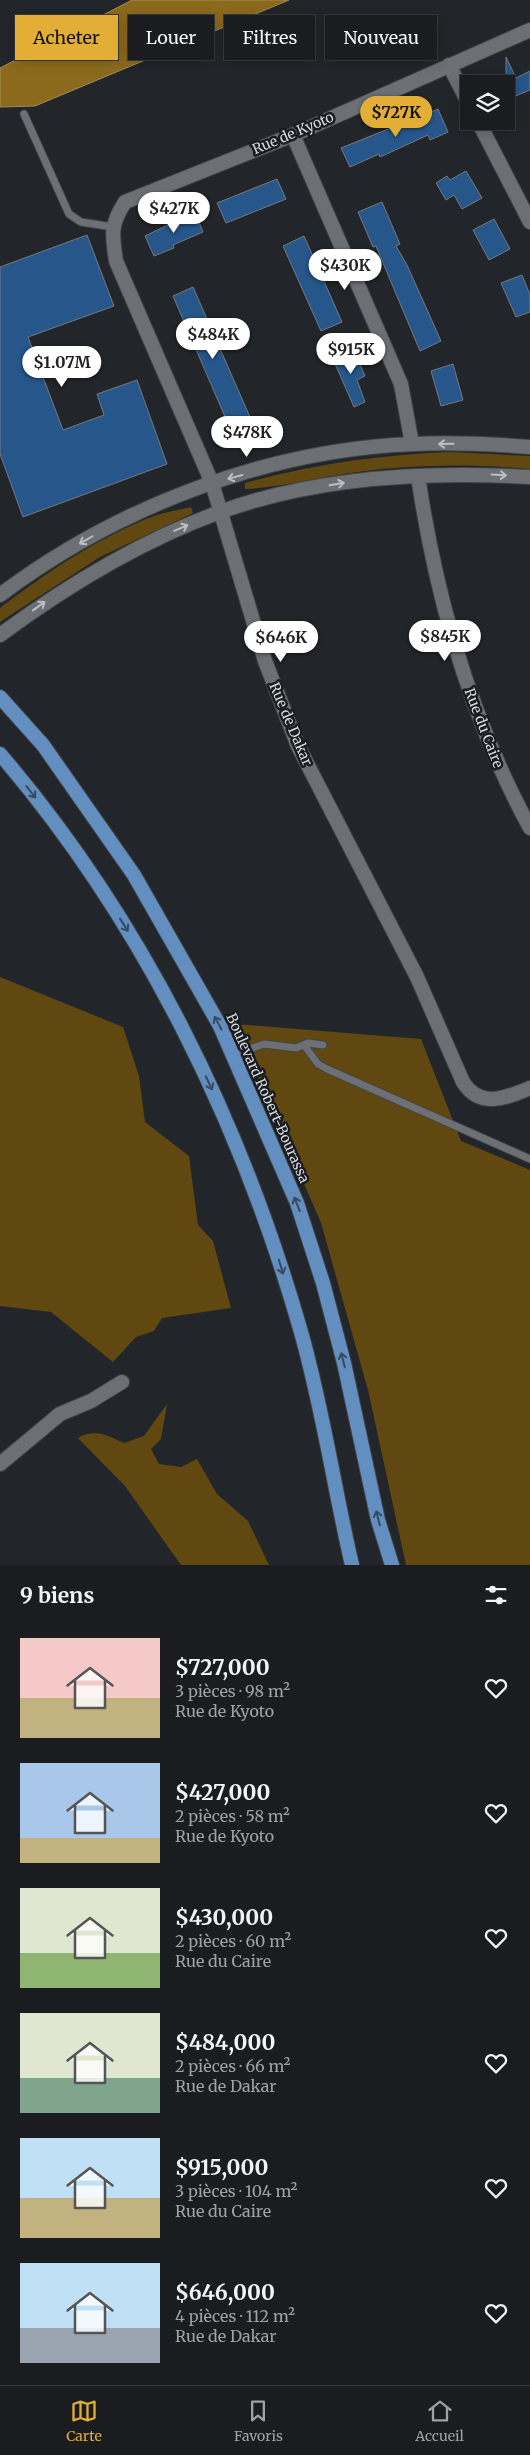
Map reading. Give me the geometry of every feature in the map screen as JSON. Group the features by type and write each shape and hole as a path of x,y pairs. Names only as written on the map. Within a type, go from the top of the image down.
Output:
{"highway":[{"name":"Boulevard Robert-Bourassa","path":"0,697 43,745 134,875 220,1026 297,1203 323,1283 344,1363 378,1520 392,1565"},
{"path":"0,754 60,829 137,945 192,1046 231,1130 265,1218 302,1334 352,1565"}],"street":[{"name":"Rue de Kyoto","path":"114,222 126,202 144,193 293,135 530,30"},
{"path":"449,65 460,86"},
{"path":"483,130 530,222"},
{"path":"293,135 401,384 412,444"},
{"name":"Rue de Dakar","path":"114,222 112,235 116,261 212,483 265,661 298,746 417,977 469,1092 479,1098 506,1098 530,1088"},
{"path":"0,594 18,581 109,527 212,483 282,464 346,451 412,444 478,443 530,446"},
{"path":"0,635 60,592 112,561 221,512 287,493 335,484 418,476 493,475 530,477"},
{"name":"Rue du Caire","path":"418,476 438,587 470,694 500,771 530,827"},
{"path":"0,1464 60,1414 91,1401 122,1382"}],"lane":[{"path":"24,114 69,214 81,222 114,222"},
{"path":"233,1055 264,1044 296,1048 315,1043 323,1045"},
{"path":"304,1045 318,1064 327,1069 530,1159"}],"shaded area":[{"path":"132,0 289,0 253,15 224,15 224,27 214,31 214,15 128,15 128,60 145,60 35,106 0,107 0,68 16,60 118,60 118,15 103,15"},
{"path":"450,452 530,456 530,469 487,466 401,467 245,489 245,483 321,466 398,455"},
{"path":"191,507 193,513 100,557 0,622 0,608 74,556 113,534 134,525 159,515"},
{"path":"0,977 123,1027 139,1076 145,1122 189,1156 198,1225 213,1241 231,1308 162,1318 154,1331 136,1337 113,1362 51,1312 0,1306"},
{"path":"235,1024 421,1039 461,1141 530,1170 530,1565 406,1565 368,1390 321,1223"},
{"path":"167,1404 161,1439 151,1449 159,1464 181,1467 197,1459 217,1494 248,1521 269,1565 181,1565 125,1486 78,1438 96,1433 124,1443 144,1436"}],"building":[{"path":"506,57 515,75 506,75"},
{"path":"530,71 530,90 515,96 515,76 516,78"},
{"path":"438,109 448,132 430,140 428,135 380,157 379,154 350,167 341,148"},
{"path":"466,171 482,198 462,209 454,195 446,200 436,183 447,176 450,180"},
{"path":"277,179 286,199 226,223 217,203"},
{"path":"382,202 400,244 396,246 407,265 441,341 420,351 376,246 373,247 358,212"},
{"path":"195,212 203,232 173,245 174,248 154,256 145,236"},
{"path":"494,219 510,249 489,260 473,230"},
{"path":"87,235 114,306 28,337 63,430 104,415 97,394 137,380 167,464 23,517 0,454 0,267"},
{"path":"304,236 342,322 321,331 283,246"},
{"path":"522,275 530,295 530,312 516,317 501,283"},
{"path":"193,287 253,424 232,433 173,296"},
{"path":"353,348 365,376 357,380 365,402 354,407 332,357"},
{"path":"453,364 463,400 441,406 431,371"}]}
